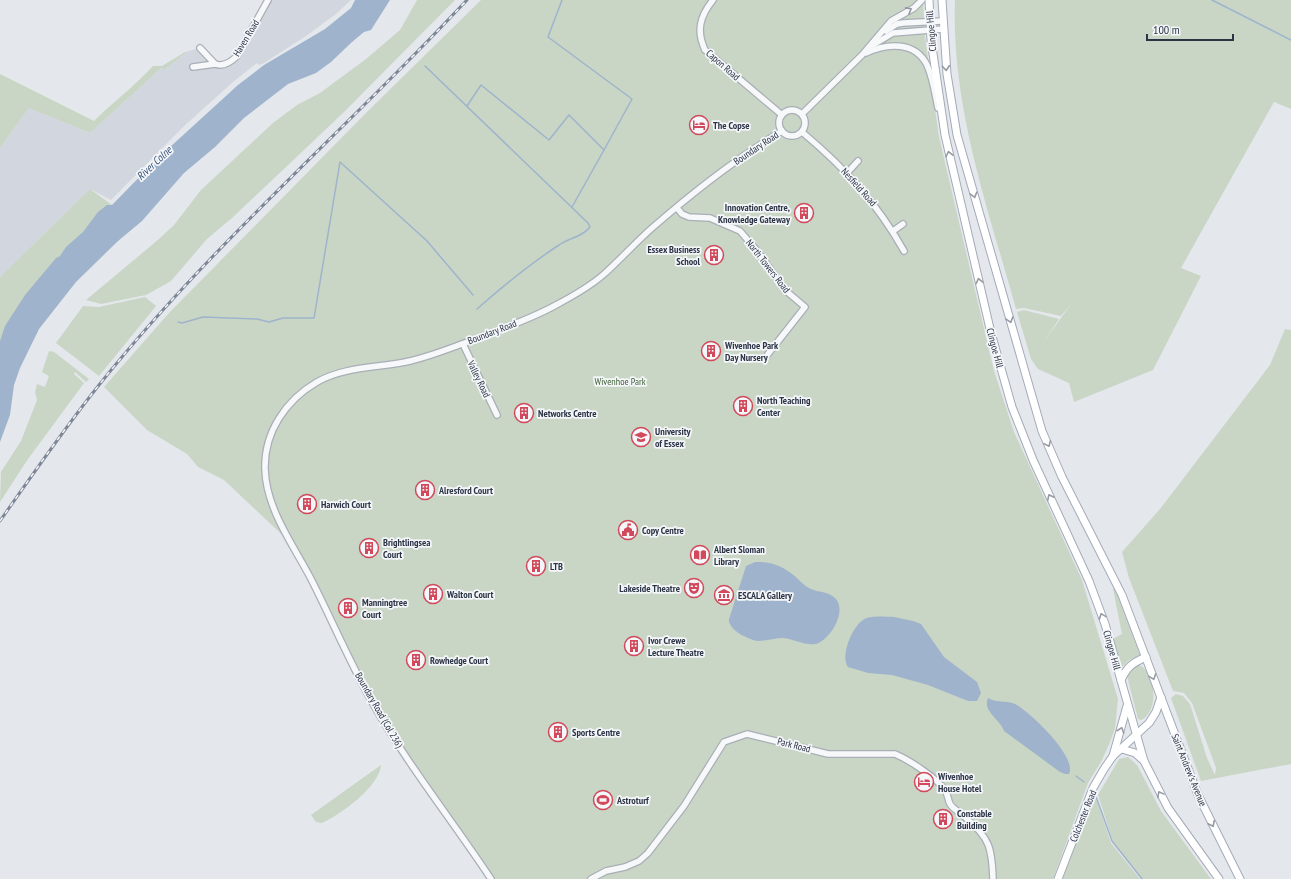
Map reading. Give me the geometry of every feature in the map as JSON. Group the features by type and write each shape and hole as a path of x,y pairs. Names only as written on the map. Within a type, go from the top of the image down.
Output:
{"main road":[{"name":"Clingoe Hill","path":"929,0 929,22 945,135 991,333 1012,407 1033,460 1089,581 1105,624 1121,680"},
{"name":"Clingoe Hill","path":"942,0 942,21"},
{"path":"942,21 943,29"},
{"name":"Clingoe Hill","path":"943,29 947,74 957,135 1042,431 1071,495 1119,589 1146,657"},
{"path":"1146,657 1131,663 1121,680 1144,761 1168,808 1219,879"},
{"name":"Saint Andrew's Avenue","path":"1146,657 1198,796 1240,879"},
{"name":"Colchester Road","path":"1113,756 1153,718 1161,697"},
{"name":"Colchester Road","path":"1058,879 1093,788 1113,756 1128,704"},
{"path":"1122,749 1135,753 1144,761"}],"street":[{"name":"Haven Road","path":"193,66 224,64 237,56 268,0"},
{"name":"Capon Road","path":"713,0 706,9 700,23 700,39 705,50 782,114"},
{"path":"802,114 862,55 891,21 914,8 922,0"},
{"path":"876,38 897,24 942,21"},
{"path":"869,47 893,33 943,29"},
{"path":"862,55 878,48 893,45 914,50 921,57 929,71 945,135"},
{"path":"200,48 215,64"},
{"path":"731,81 735,76"},
{"path":"790,110 802,114 805,123 802,132 792,135 782,131 779,122 782,114 790,110"},
{"name":"Boundary Road","path":"285,531 269,496 265,468 270,438 280,416 290,403 314,384 332,375 412,360 463,344 553,307 591,285 677,208 725,169 782,131"},
{"name":"Nesfield Road","path":"802,132 847,173 871,200 904,251"},
{"path":"847,173 858,161"},
{"name":"North Towers Road","path":"677,208 682,214 689,217 710,218 740,231 758,252 785,290 805,307 768,354"},
{"path":"893,232 903,224"},
{"name":"Valley Road","path":"463,344 497,415"},
{"name":"Boundary Road (Col 236)","path":"285,531 380,716 491,879"},
{"name":"Park Road","path":"591,879 606,871 624,867 639,860 648,853 684,806 724,742 747,734 828,754 895,754 905,758 946,791 950,804 983,833 990,847 993,861 993,879"}],"shaded area":[{"path":"266,0 351,0 336,14 306,36 264,63 259,65 257,63 233,82 183,127 111,200 90,189 0,277 0,148 29,108 90,133 161,68 162,70 185,54 185,52 200,48 215,64 232,61"}],"green space":[{"path":"417,0 455,0 343,113 232,218 207,239 171,281 146,295 101,304 86,300 174,225 201,190 273,123 297,105 320,93 366,59 400,30"},
{"name":"Wivenhoe Park","path":"481,0 923,0 925,37 939,137 994,371 1014,432 1082,580 1118,699 1115,728 1110,742 1102,760 1088,783 1053,879 491,879 371,701 293,545 224,480 198,467 187,454 147,430 104,387 169,313 365,114"},
{"path":"955,0 1291,0 1291,109 1274,102 1181,268 1201,276 1153,370 1074,402 1069,383 1038,369 1031,359 1017,312 1024,310 1059,319 1043,343 1071,304 1061,316 1024,308 1016,309 983,195 965,118 955,40"},
{"path":"185,52 186,53 163,70 161,68 90,133 29,108 0,148 0,74 94,121 153,66 162,66"},
{"path":"90,189 112,205 0,366 0,277"},
{"path":"145,297 156,306 99,376 56,343 83,306 99,307"},
{"path":"1285,329 1291,330 1291,764 1201,781 1171,698 1176,694 1183,696 1190,704 1207,758 1215,775 1216,768 1192,703 1184,693 1173,691 1129,578 1122,552 1160,509 1270,365"},
{"path":"49,351 54,352 89,379 86,382 75,372 74,374 84,383 28,459 0,502 1,472 21,441 37,400 35,392 37,384 45,387 49,376 42,372"},
{"path":"1115,588 1140,655 1129,660 1122,667 1113,639 1122,634 1113,589"},
{"path":"1136,665 1142,666 1147,671 1153,688 1152,706 1148,714 1141,720 1138,719 1127,676 1129,671"},
{"path":"1128,757 1137,765 1161,811 1211,879 1142,879 1113,842 1098,795 1119,759"},
{"path":"381,765 374,782 358,799 330,819 322,823 316,822 311,815"},
{"path":"1095,795 1111,843 1140,879 1062,879"}],"water":[{"name":"River Colne","path":"355,0 390,0 371,30 364,32 331,62 316,73 288,84 244,118 215,147 184,173 142,221 118,241 76,282 39,329 20,368 14,385 10,415 0,442 0,341 5,326 25,295 56,258 60,256 66,247 83,232 98,212 107,205 112,205 158,158 238,85 264,65 325,29 351,8"},
{"path":"755,562 772,564 783,568 809,588 827,593 836,599 839,605 838,618 827,637 816,644 783,638 758,641 742,635 732,627 729,619 746,566"},
{"path":"870,617 894,617 921,624 944,657 977,682 981,693 977,701 968,701 928,685 892,675 868,673 848,667 845,656 846,649 851,635 859,624 866,618"},
{"path":"988,698 1015,704 1022,708 1041,725 1060,746 1070,766 1069,774 1060,772 1004,731 987,707"}],"waterway":[{"path":"467,106 481,85 549,140 569,115 604,150 632,99 548,37 562,0"},
{"path":"1212,0 1291,40"},
{"path":"425,66 588,223 590,227 587,231 563,242 538,260 477,309"},
{"path":"572,207 604,150"},
{"path":"178,322 182,323 203,317 257,319 269,322 283,318 314,318 340,162 427,241 473,295"},
{"path":"1076,776 1084,782"},
{"path":"1094,791 1112,841 1142,879"}],"railway":[{"path":"0,521 48,452 135,341 212,257 467,0"}],"place":[{"name":"The Copse","path":"699,125"},
{"name":"Innovation Centre, Knowledge Gateway","path":"804,213"},
{"name":"Essex Business School","path":"714,255"},
{"name":"Wivenhoe Park Day Nursery","path":"711,351"},
{"name":"North Teaching Center","path":"743,406"},
{"name":"Networks Centre","path":"524,413"},
{"name":"University of Essex","path":"641,437"},
{"name":"Alresford Court","path":"425,490"},
{"name":"Harwich Court","path":"307,504"},
{"name":"Copy Centre","path":"628,530"},
{"name":"Brightlingsea Court","path":"369,548"},
{"name":"Albert Sloman Library","path":"700,555"},
{"name":"LTB","path":"536,566"},
{"name":"Lakeside Theatre","path":"694,588"},
{"name":"Walton Court","path":"433,594"},
{"name":"ESCALA Gallery","path":"724,595"},
{"name":"Manningtree Court","path":"348,608"},
{"name":"Ivor Crewe Lecture Theatre","path":"634,646"},
{"name":"Rowhedge Court","path":"416,660"},
{"name":"Sports Centre","path":"558,732"},
{"name":"Wivenhoe House Hotel","path":"924,782"},
{"name":"Astroturf","path":"603,800"},
{"name":"Constable Building","path":"943,819"}]}
